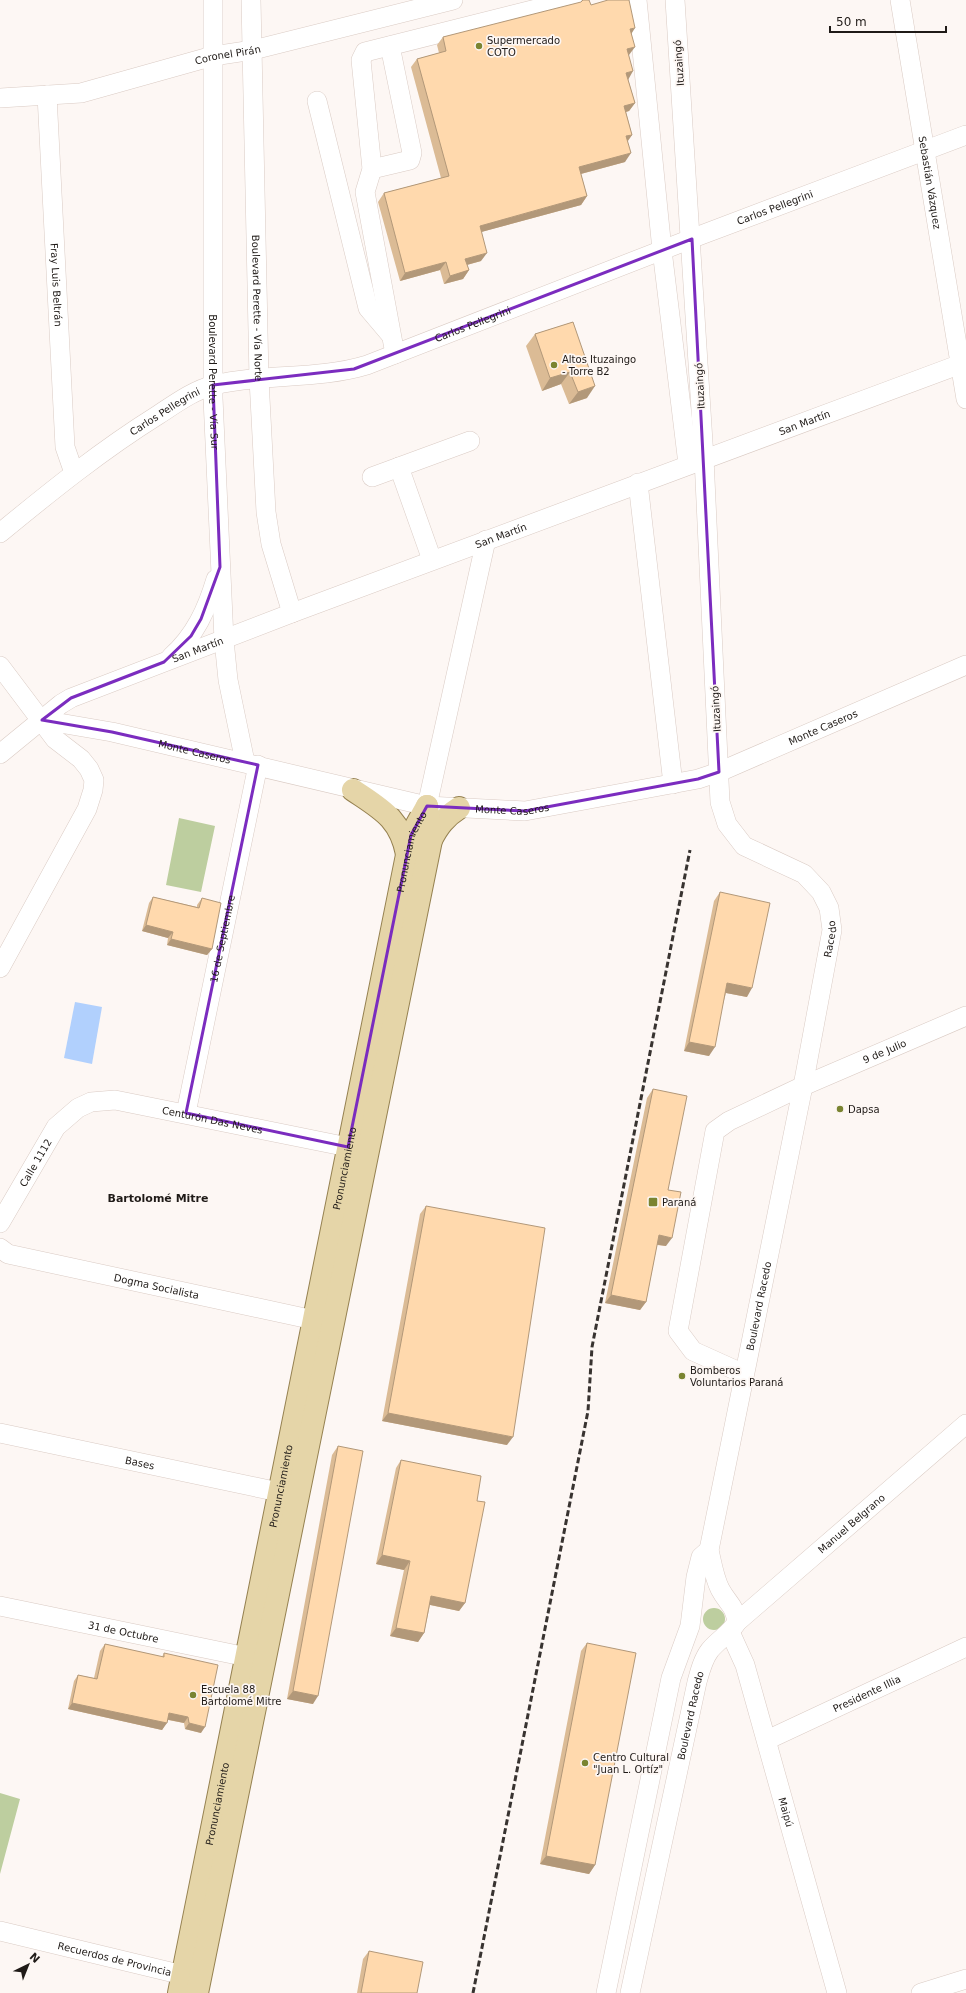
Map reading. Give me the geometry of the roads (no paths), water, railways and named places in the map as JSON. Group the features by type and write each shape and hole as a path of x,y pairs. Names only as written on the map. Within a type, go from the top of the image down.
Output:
{"main road":[{"path":"353,790 380,808 398,826 404,839 407,856"},
{"name":"Pronunciamiento","path":"197,1993 431,840 427,806"},
{"name":"Pronunciamiento","path":"181,1984 411,835 427,806"},
{"path":"431,840 437,827 446,816 459,808"}],"street":[{"name":"Boulevard Perette - Vía Sur","path":"213,0 213,385 220,567 228,680 251,763"},
{"name":"Boulevard Perette - Vía Norte","path":"251,0 259,379 268,530 292,612"},
{"name":"Coronel Pirán","path":"0,98 81,93 96,90 213,56 253,50 453,0"},
{"path":"395,354 364,192 372,170 361,60 365,52 572,0"},
{"path":"638,0 662,250 696,461"},
{"name":"Ituzaingó","path":"675,0 692,239 696,461 719,772"},
{"name":"Sebastián Vázquez","path":"900,0 963,363 966,399"},
{"path":"372,170 410,160 412,153 390,46"},
{"name":"Fray Luis Beltrán","path":"47,95 65,447 74,472"},
{"path":"317,101 368,308 391,335"},
{"name":"Carlos Pellegrini","path":"0,533 74,472 197,391 213,385 354,369 966,135"},
{"name":"San Martín","path":"0,754 60,704 71,698 224,640 292,612 963,363"},
{"path":"372,477 470,441"},
{"path":"399,467 432,560"},
{"path":"638,483 673,784"},
{"path":"427,806 486,540"},
{"path":"164,662 191,636 208,604 220,567"},
{"name":"Monte Caseros","path":"42,720 112,732 251,763 353,790 427,806 525,811 698,779 719,772 966,664"},
{"path":"0,666 55,739 81,759 89,769 94,780 93,790 87,809 0,968"},
{"name":"16 de Septiembre","path":"186,1113 251,763"},
{"name":"Racedo","path":"719,772 720,802 727,824 744,846 804,874 821,892 829,908 832,930 830,947 803,1086"},
{"name":"9 de Julio","path":"744,1374 693,1351 678,1331 715,1131 729,1121 803,1086 966,1016"},
{"name":"Boulevard Racedo","path":"630,1993 697,1682 709,1650 729,1631 735,1610 716,1579 709,1550 803,1086"},
{"name":"Centurón Das Neves","path":"78,1108 91,1102 115,1100 186,1113 348,1148"},
{"name":"Calle 1112","path":"0,1223 56,1126 78,1108"},
{"name":"Dogma Socialista","path":"0,1248 8,1254 314,1320"},
{"name":"Manuel Belgrano","path":"729,1631 966,1424"},
{"name":"Bases","path":"0,1433 280,1492"},
{"name":"Boulevard Racedo","path":"606,1993 671,1678 690,1626 694,1604 696,1577 701,1557 709,1550"},
{"path":"694,1604 710,1595 718,1595 728,1600"},
{"name":"31 de Octubre","path":"0,1606 247,1656"},
{"path":"690,1626 699,1634 709,1639 729,1631"},
{"name":"Maipú","path":"729,1631 745,1665 837,1993"},
{"name":"Presidente Illia","path":"767,1740 966,1647"},
{"name":"Recuerdos de Provincia","path":"0,1932 181,1984"},
{"path":"921,1993 966,1979"}],"water":[{"path":"75,1002 102,1007 92,1064 64,1058"}],"railway":[{"path":"473,1993 588,1411 592,1347 690,850"}],"place":[{"name":"Supermercado COTO","path":"479,46"},
{"name":"Altos Ituzaingo - Torre B2","path":"554,365"},
{"name":"Dapsa","path":"840,1109"},
{"name":"Paraná","path":"653,1202"},
{"name":"Bomberos Voluntarios Paraná","path":"682,1376"},
{"name":"Escuela 88 Bartolomé Mitre","path":"193,1695"},
{"name":"Centro Cultural \"Juan L. Ortíz\"","path":"585,1763"}],"district":[{"name":"Bartolomé Mitre","path":"158,1198"}]}
